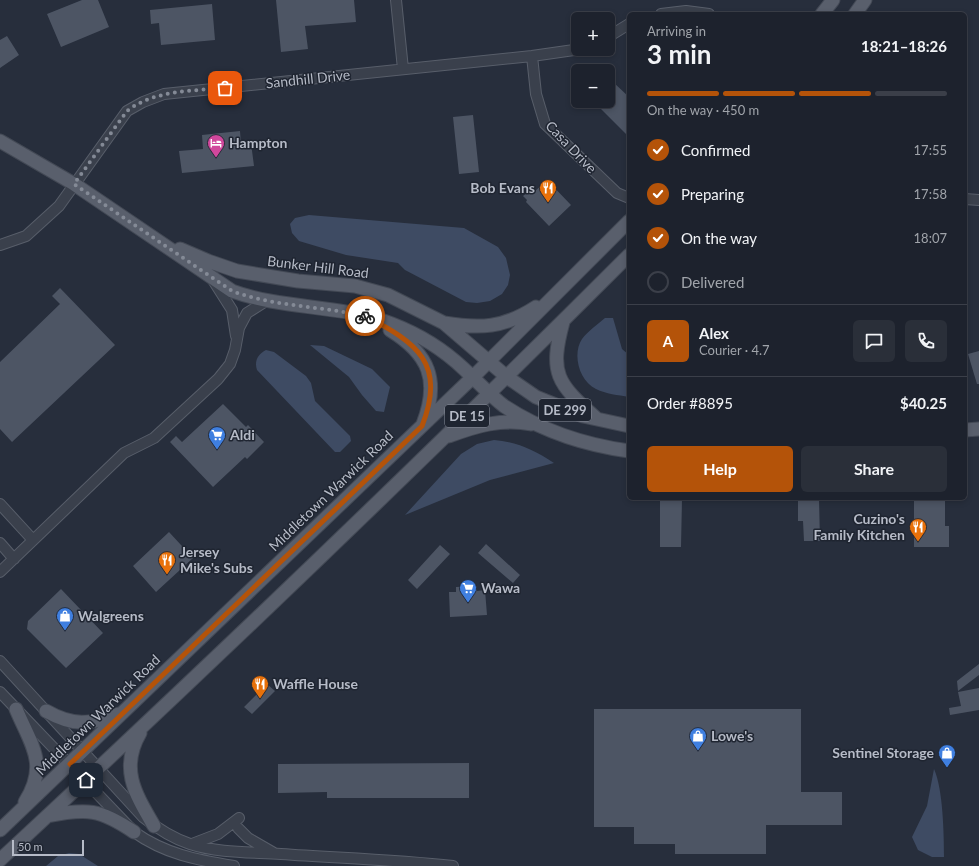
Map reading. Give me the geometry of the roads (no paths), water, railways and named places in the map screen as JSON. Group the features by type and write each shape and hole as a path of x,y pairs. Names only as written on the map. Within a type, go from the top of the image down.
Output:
{"main road":[{"path":"824,12 833,0"},
{"path":"856,12 865,0"},
{"name":"Bunker Hill Road","path":"0,141 74,184 153,236 211,278 232,291 266,301 294,306 324,308 366,316 392,324 412,333 442,351 504,405 539,426"},
{"name":"Middletown Warwick Road","path":"0,830 473,377 627,223"},
{"name":"Bunker Hill Road","path":"153,236 208,261 237,271 270,277 370,289 414,307 444,323 489,360"},
{"path":"507,377 627,257"},
{"path":"444,323 471,327 497,325 525,314 556,294"},
{"name":"DE 15","path":"366,316 406,341 426,363 431,394 430,403 422,426"},
{"path":"564,321 556,348 558,375 565,388 576,401 599,421"},
{"name":"DE 15","path":"0,860 145,726 507,377 489,360"},
{"name":"DE 299","path":"507,377 536,397 570,412 599,421 627,426"},
{"name":"DE 299","path":"442,439 479,425 495,422 524,423 539,426 576,440 627,451"},
{"path":"967,430 979,429"},
{"path":"16,709 26,732 33,743 37,764 34,784 18,813"},
{"path":"46,711 64,720 82,723 96,722 124,712"},
{"path":"145,726 134,747 130,772 136,795 154,826"},
{"path":"47,816 73,811 91,812 111,818 134,832"}],"street":[{"path":"396,0 402,68"},
{"path":"615,33 627,25"},
{"name":"Sandhill Drive","path":"0,245 26,236 59,206 127,111 133,106 157,96 402,68 532,56 571,50"},
{"name":"Casa Drive","path":"532,56 536,94 545,124 617,193 627,197"},
{"path":"967,199 979,200"},
{"path":"211,278 232,310 237,340"},
{"path":"0,572 124,453 154,438 218,379 230,364 239,328 247,313 266,301"},
{"path":"0,504 33,540"},
{"path":"0,543 14,559"},
{"path":"0,661 143,817 154,826 177,839 192,844 236,851 396,860 453,866"},
{"path":"0,692 86,780 112,811 134,832 149,842 175,854 194,859 234,866 236,851"},
{"path":"192,844 218,834 238,823 248,838 275,854"},
{"path":"175,854 187,866"},
{"path":"354,866 396,860"}],"water":[{"path":"309,215 464,228 498,247 506,258 510,275 508,285 502,294 490,301 477,303 466,302 405,270 398,263 346,255 299,241 292,233 290,224 295,218"},
{"path":"605,318 613,318 622,349 627,353 627,397 600,391 590,385 581,374 578,359 579,345 590,330"},
{"path":"310,345 324,346 372,369 390,387 384,412 376,411 349,377"},
{"path":"266,350 274,352 306,376 311,383 315,401 350,436 351,441 340,452 335,452 257,370 257,358"},
{"path":"494,440 525,447 554,463 490,480 405,515 461,454 477,444"},
{"path":"934,769 941,799 944,857 932,857 918,850 912,837 927,806"},
{"path":"69,853 79,854 98,866 46,866 58,856"}],"place":[{"name":"Hampton","path":"216,158"},
{"name":"Bob Evans","path":"548,203"},
{"name":"Aldi","path":"217,450"},
{"name":"Cuzino's Family Kitchen","path":"918,542"},
{"name":"Jersey Mike's Subs","path":"167,575"},
{"name":"Wawa","path":"468,603"},
{"name":"Walgreens","path":"65,631"},
{"name":"Waffle House","path":"260,699"},
{"name":"Lowe's","path":"698,751"},
{"name":"Sentinel Storage","path":"947,768"}]}
